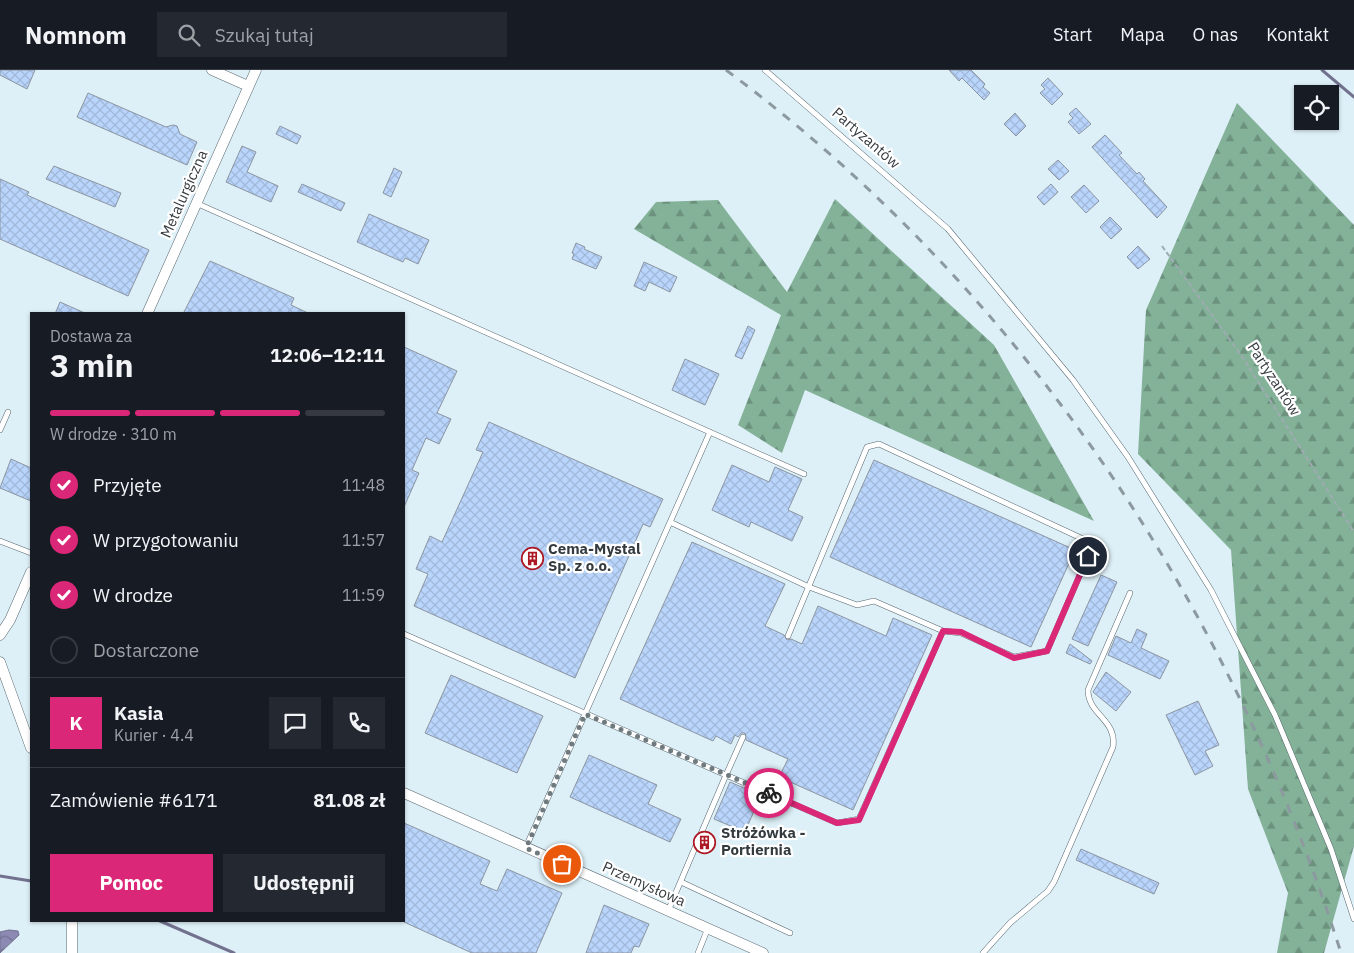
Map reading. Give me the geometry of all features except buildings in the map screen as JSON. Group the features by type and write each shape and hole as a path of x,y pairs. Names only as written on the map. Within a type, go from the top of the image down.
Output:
{"street":[{"path":"212,70 248,86 256,70"},
{"name":"Metalurgiczna","path":"148,312 248,86"},
{"path":"0,635 10,620 30,574"},
{"path":"0,662 30,745"},
{"name":"Przemysłowa","path":"405,793 763,953"},
{"path":"72,922 72,953"}],"lane":[{"name":"Partyzantów","path":"765,70 948,229 1073,380 1128,457 1211,590 1275,716 1331,849 1354,919"},
{"path":"196,203 804,474"},
{"path":"0,430 8,412"},
{"path":"526,848 672,523 710,432"},
{"path":"672,523 810,587 857,605 874,601 943,631 961,632 1014,658 1047,651 1088,556 1083,539 879,444 868,447 810,587 788,636"},
{"path":"0,541 30,553"},
{"path":"982,953 1010,923 1048,891 1054,882 1113,747 1114,739 1111,728 1090,703 1088,690 1130,593"},
{"path":"405,634 837,823 859,820 943,631"},
{"path":"668,911 743,738"},
{"path":"681,882 790,933"},
{"path":"698,953 708,928"}],"path":[{"name":"Partyzantów","path":"1162,246 1243,358 1354,532"}],"green space":[{"path":"1237,103 1354,225 1354,846 1324,953 1277,953 1288,893 1248,789 1231,550 1138,454 1146,310"},
{"path":"835,199 994,345 1094,521 805,390 782,453 738,425 781,315 634,229 656,202 718,200 787,292"}],"water":[{"path":"18,931 19,935 0,953 0,932"}],"waterway":[{"path":"1322,70 1354,97"},
{"path":"0,876 30,881"},
{"path":"162,922 234,953"}],"railway":[{"path":"726,70 833,157 931,251 1021,354 1103,463 1176,578 1240,699 1295,824 1341,953"}],"way so far":[{"path":"562,864 526,848 585,714 769,793"}],"place":[{"name":"Cema-Mystal Sp. z o.o.","path":"532,558"},
{"name":"Stróżówka - Portiernia","path":"705,842"}],"route":[{"path":"769,793 837,823 859,820 943,631 961,632 1014,658 1047,651 1088,556"}]}
